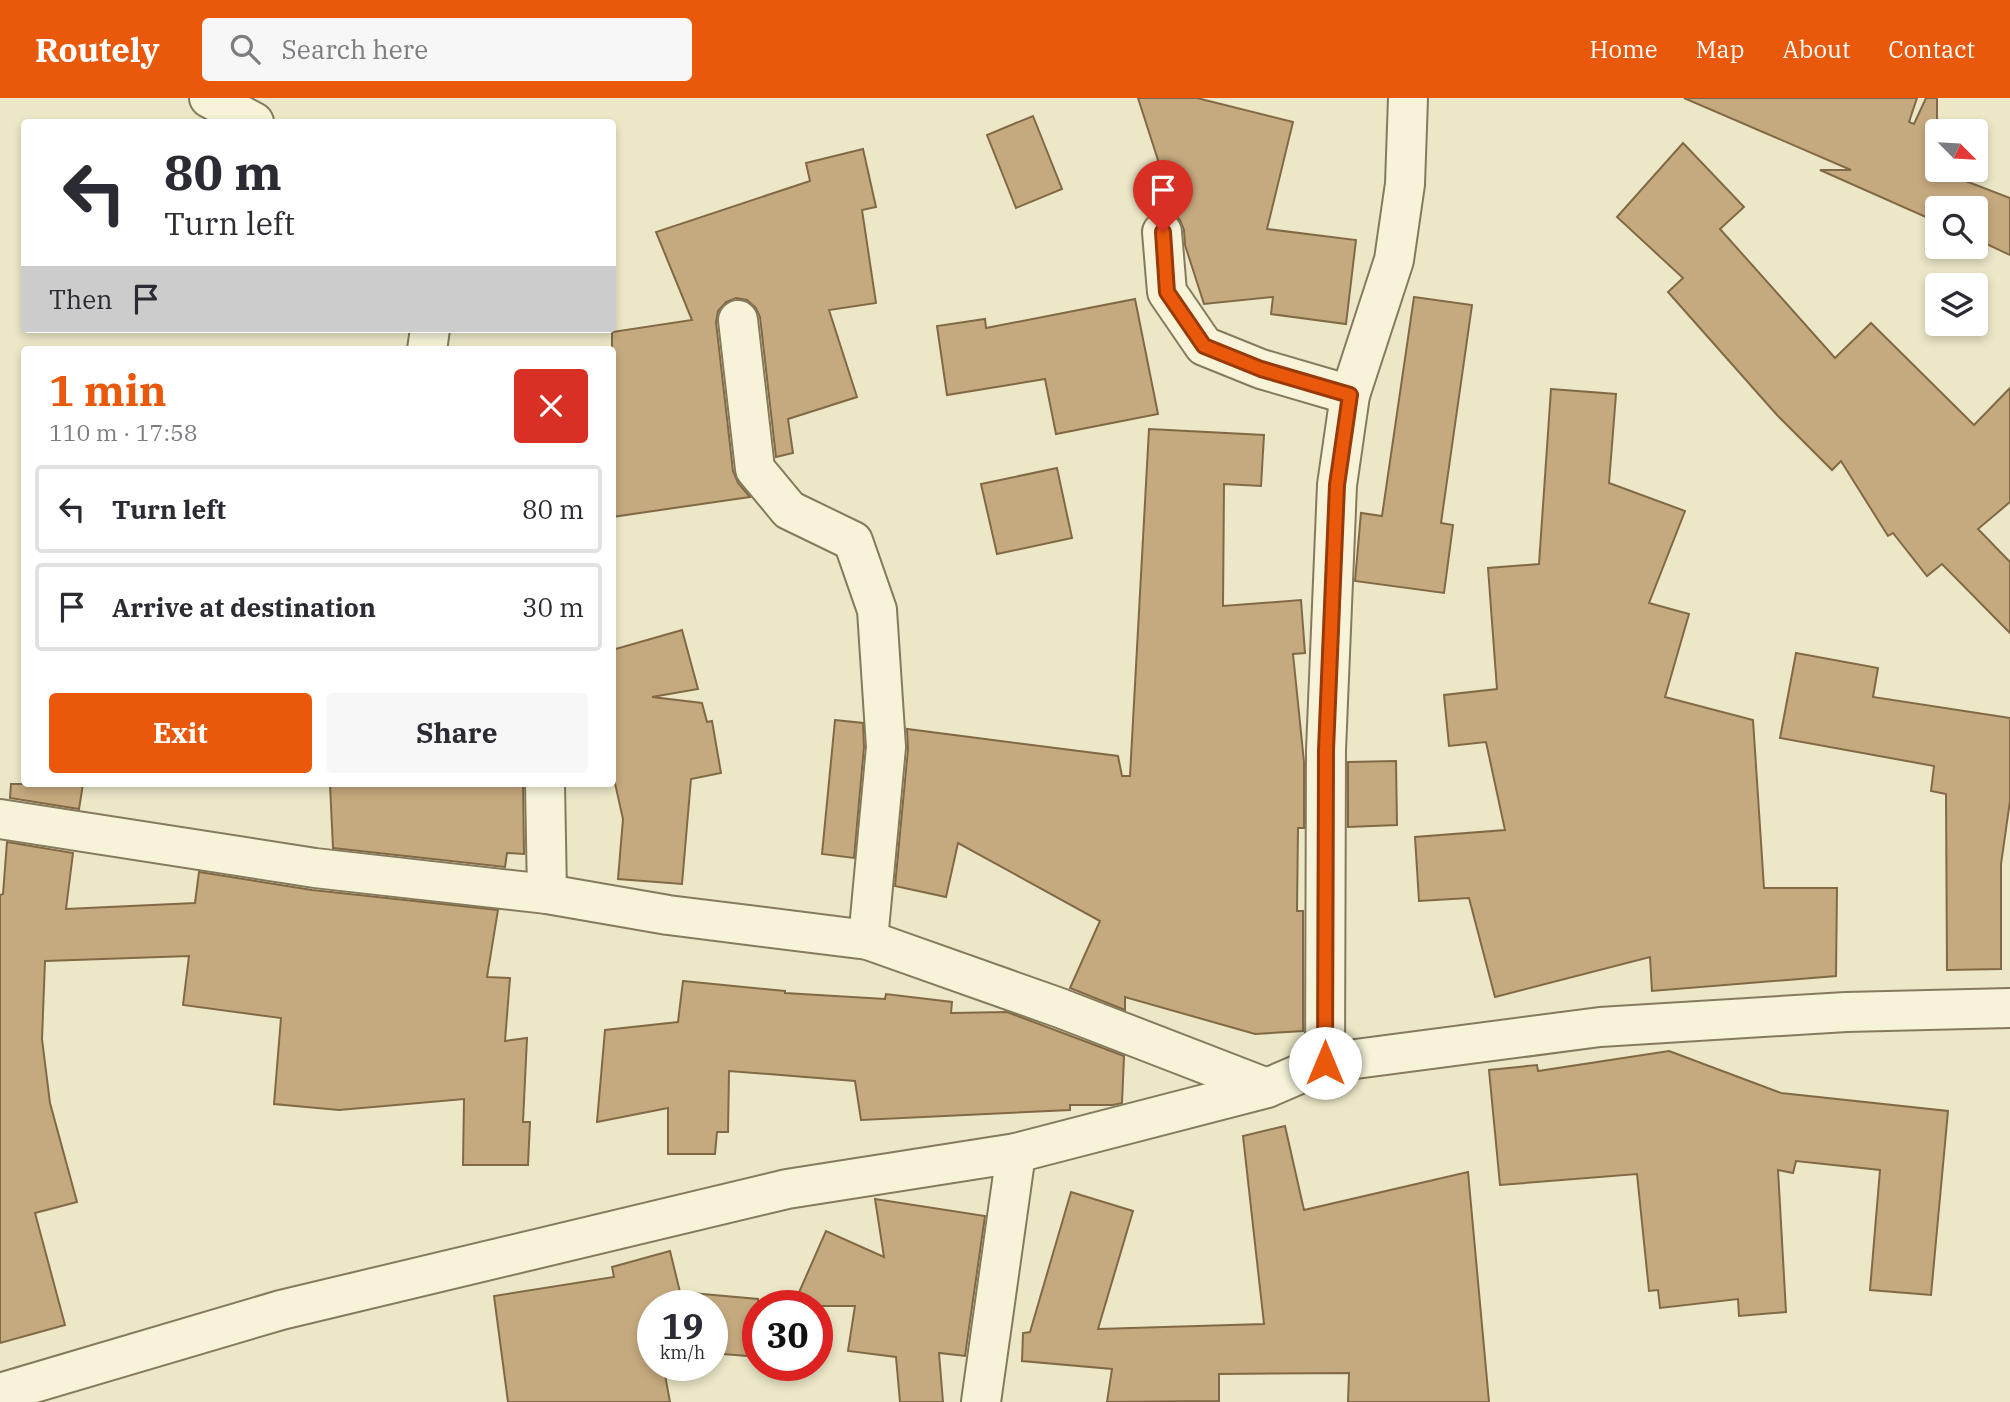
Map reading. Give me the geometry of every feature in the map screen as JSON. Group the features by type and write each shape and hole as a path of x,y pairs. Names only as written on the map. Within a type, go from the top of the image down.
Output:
{"street":[{"path":"209,98 248,119"},
{"path":"1325,1063 1326,750 1337,485 1350,395 1394,260 1405,184 1408,98"},
{"path":"1163,232 1167,292 1204,346 1261,369 1350,395"},
{"path":"738,320 755,469 789,510 853,541 877,610 886,747 868,940"},
{"path":"545,787 547,894"},
{"path":"0,819 315,868 547,894 668,915 868,940 1060,1008 1267,1088"},
{"path":"0,1393 61,1389 281,1310 787,1189 1016,1153 1267,1088 1325,1063 1600,1027 1846,1012 2010,1008"},
{"path":"981,1402 1016,1153"}],"building":[{"path":"1138,98 1197,98 1293,122 1267,229 1356,240 1346,324 1271,314 1273,297 1204,304 1185,245 1184,230 1176,216"},
{"path":"1684,98 1917,98 1909,122 1914,124 1926,98 1937,98 1937,119 1925,119 1925,182 1968,182 2010,198 2010,255 1988,245 1988,196 1925,196 1925,217 1820,170 1851,170"},
{"path":"1033,116 1062,189 1016,208 987,135"},
{"path":"1683,143 1744,207 1720,229 1835,358 1871,323 1974,425 2010,388 2010,502 1978,529 2010,562 2010,633 1942,564 1927,576 1893,533 1888,536 1841,461 1832,470 1777,415 1668,292 1683,278 1617,217"},
{"path":"863,149 876,207 862,210 876,303 829,310 857,397 788,419 793,453 776,457 760,317 756,308 747,300 736,298 726,302 718,311 716,322 733,471 738,483 750,497 616,516 616,346 612,346 612,333 692,320 656,232 810,181 806,163"},
{"path":"1414,297 1472,305 1441,523 1453,525 1444,593 1355,581 1361,513 1382,516"},
{"path":"1135,299 1158,414 1056,434 1045,379 947,395 937,326 985,319 986,328"},
{"path":"1551,389 1616,394 1609,483 1685,511 1649,603 1689,614 1665,697 1753,720 1764,888 1837,888 1836,976 1652,991 1650,957 1495,997 1469,898 1419,901 1415,837 1505,830 1486,742 1449,746 1444,695 1497,689 1488,568 1539,564"},
{"path":"1149,429 1264,435 1261,486 1224,484 1223,606 1301,600 1305,653 1293,654 1304,762 1304,828 1298,828 1297,911 1303,911 1303,1031 1255,1034 1125,997 1125,1010 1070,988 1100,921 958,843 946,897 895,886 908,749 907,729 1118,756 1122,776 1130,776"},
{"path":"1057,468 1072,538 997,554 981,484"},
{"path":"682,630 698,689 652,697 702,703 707,722 712,721 721,773 691,779 682,884 618,879 623,819 616,787 616,649"},
{"path":"1796,653 1878,668 1873,697 2010,718 2010,801 2001,864 2001,969 1947,970 1946,794 1931,791 1934,766 1780,738"},
{"path":"835,720 863,723 864,747 854,858 822,854"},
{"path":"1396,761 1397,825 1348,827 1348,762"},
{"path":"11,784 21,784 21,787 83,787 79,809 10,798"},
{"path":"330,787 523,787 524,854 507,853 505,867 333,848"},
{"path":"7,842 73,853 66,909 195,903 199,872 312,890 498,910 487,977 510,978 505,1041 527,1038 523,1122 530,1122 528,1165 463,1165 464,1099 339,1110 274,1104 281,1018 183,1005 189,956 45,961 42,1039 50,1103 77,1202 35,1213 65,1325 0,1343 0,895 3,894"},
{"path":"683,981 785,993 885,999 886,994 952,1002 951,1013 1007,1012 1124,1056 1122,1103 1070,1105 1070,1110 861,1120 855,1081 729,1071 728,1132 717,1132 715,1154 668,1154 668,1108 597,1122 605,1030 678,1022"},
{"path":"1669,1051 1781,1093 1948,1111 1931,1295 1870,1290 1880,1170 1796,1161 1793,1173 1778,1170 1786,1312 1739,1316 1738,1299 1660,1308 1658,1290 1649,1291 1637,1174 1500,1185 1489,1070 1537,1065 1538,1071"},
{"path":"1285,1126 1304,1210 1468,1172 1489,1402 1348,1402 1349,1373 1219,1374 1219,1401 1107,1402 1112,1369 1022,1361 1023,1333 1030,1332 1071,1192 1133,1211 1098,1329 1264,1324 1243,1136"},
{"path":"875,1199 985,1216 965,1356 939,1353 943,1402 900,1402 896,1357 848,1351 855,1306 833,1306 833,1290 800,1290 826,1231 884,1257"},
{"path":"670,1251 680,1290 637,1290 637,1381 666,1381 670,1402 508,1402 494,1296 614,1277 612,1267"},
{"path":"728,1296 742,1298 742,1356 728,1354"}],"route":[{"path":"1163,232 1167,292 1204,346 1261,369 1350,395 1337,485 1326,750 1325,1063"}]}
